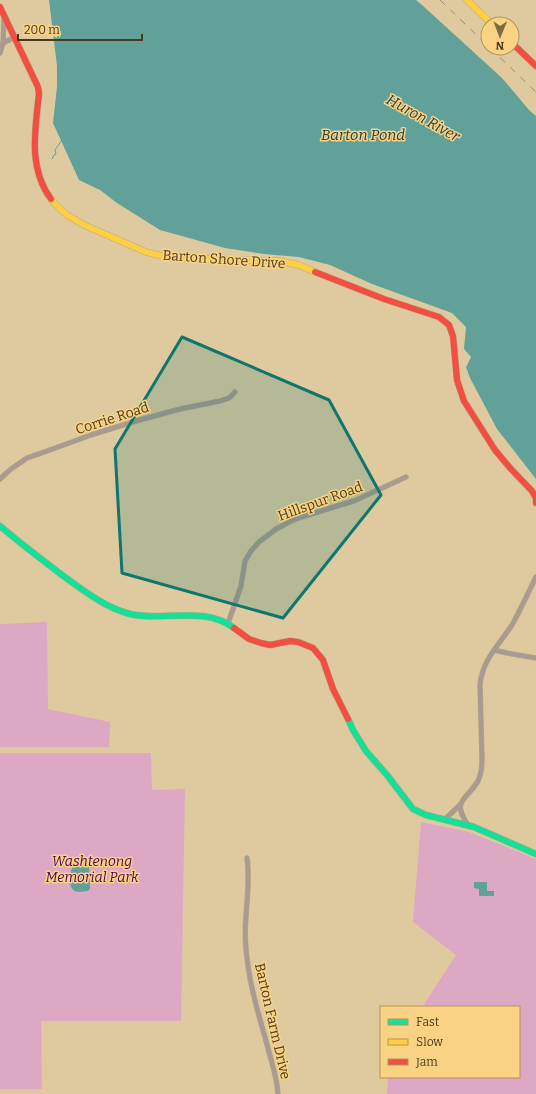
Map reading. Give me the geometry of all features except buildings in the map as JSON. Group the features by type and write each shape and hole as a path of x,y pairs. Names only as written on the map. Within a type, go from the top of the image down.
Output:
{"street":[{"path":"467,0 484,16"},
{"name":"Barton Shore Drive","path":"0,7 38,86 40,94 34,139 37,171 48,196 56,205 67,215 84,225 146,252 171,258 279,261 299,265 384,299 439,317 449,325 453,336 457,380 464,401 495,450 511,470 532,491 536,498 536,502"},
{"path":"0,53 3,43 4,14"},
{"path":"3,43 14,37"},
{"path":"520,50 535,63"},
{"name":"Corrie Road","path":"0,479 27,458 91,435 143,419 180,409 220,401 229,398 236,392"},
{"name":"Hillspur Road","path":"228,623 241,586 245,561 259,542 276,528 295,519 354,502 406,477"},
{"path":"0,526 23,546 98,601 116,609 130,614 144,616 206,616 228,623 249,639 261,643 270,644 290,641 305,644 313,648 323,660 333,689 353,730 366,751 387,775 413,809 426,815 468,825 490,833 536,854"},
{"path":"444,820 461,804 478,781 482,759 481,674 494,650 512,625 536,577"},
{"path":"494,650 536,658"},
{"path":"461,804 460,811 468,825"},
{"name":"Barton Farm Drive","path":"247,858 249,881 246,938 249,972 257,1010 275,1072 278,1085 278,1094"}],"highlighted area":[{"path":"182,337 329,400 381,495 283,618 122,573 115,449"}],"green space":[{"path":"47,622 48,709 110,722 109,747 0,747 0,624"},
{"name":"Washtenong Memorial Park","path":"0,753 151,753 152,790 185,789 181,1021 41,1021 42,1089 0,1089"},
{"path":"421,822 469,832 536,859 536,1094 387,1094 388,1078 520,1078 520,1006 423,1006 456,955 413,922"}],"water":[{"name":"Barton Pond","path":"49,0 416,0 502,78 529,110 536,116 536,479 497,429 470,378 466,367 471,357 464,349 466,327 452,313 372,284 330,265 299,257 264,254 225,248 160,230 117,203 100,190 79,180 53,123 57,87 57,66"},
{"path":"74,866 89,867 90,888 88,891 76,892 71,887 71,872"},
{"path":"474,882 487,882 487,891 494,891 494,896 479,896 479,889 474,888"}],"waterway":[{"path":"52,159 56,154 55,150 62,140"}],"railway":[{"path":"440,0 480,38"},
{"path":"498,56 536,92"}],"traffic: fast":[{"path":"0,526 94,598 120,611 143,616 184,615 210,617 222,621 234,628"},
{"path":"348,719 366,751 387,775 413,809 426,815 474,827 536,854"}],"traffic: slow":[{"path":"467,0 484,16"},
{"path":"51,199 67,215 84,225 146,252 171,258 279,261 299,265 315,272"}],"traffic: jam":[{"path":"0,7 38,87 39,94 35,135 36,162 39,175 51,199"},
{"path":"520,51 536,66"},
{"path":"315,272 384,299 439,317 449,325 453,336 457,380 464,401 495,450 532,491 536,498 536,503"},
{"path":"234,628 249,639 261,643 270,645 290,641 298,642 313,648 323,660 333,689 348,719"}],"water label":[{"name":"Huron River","path":"423,118"}]}
